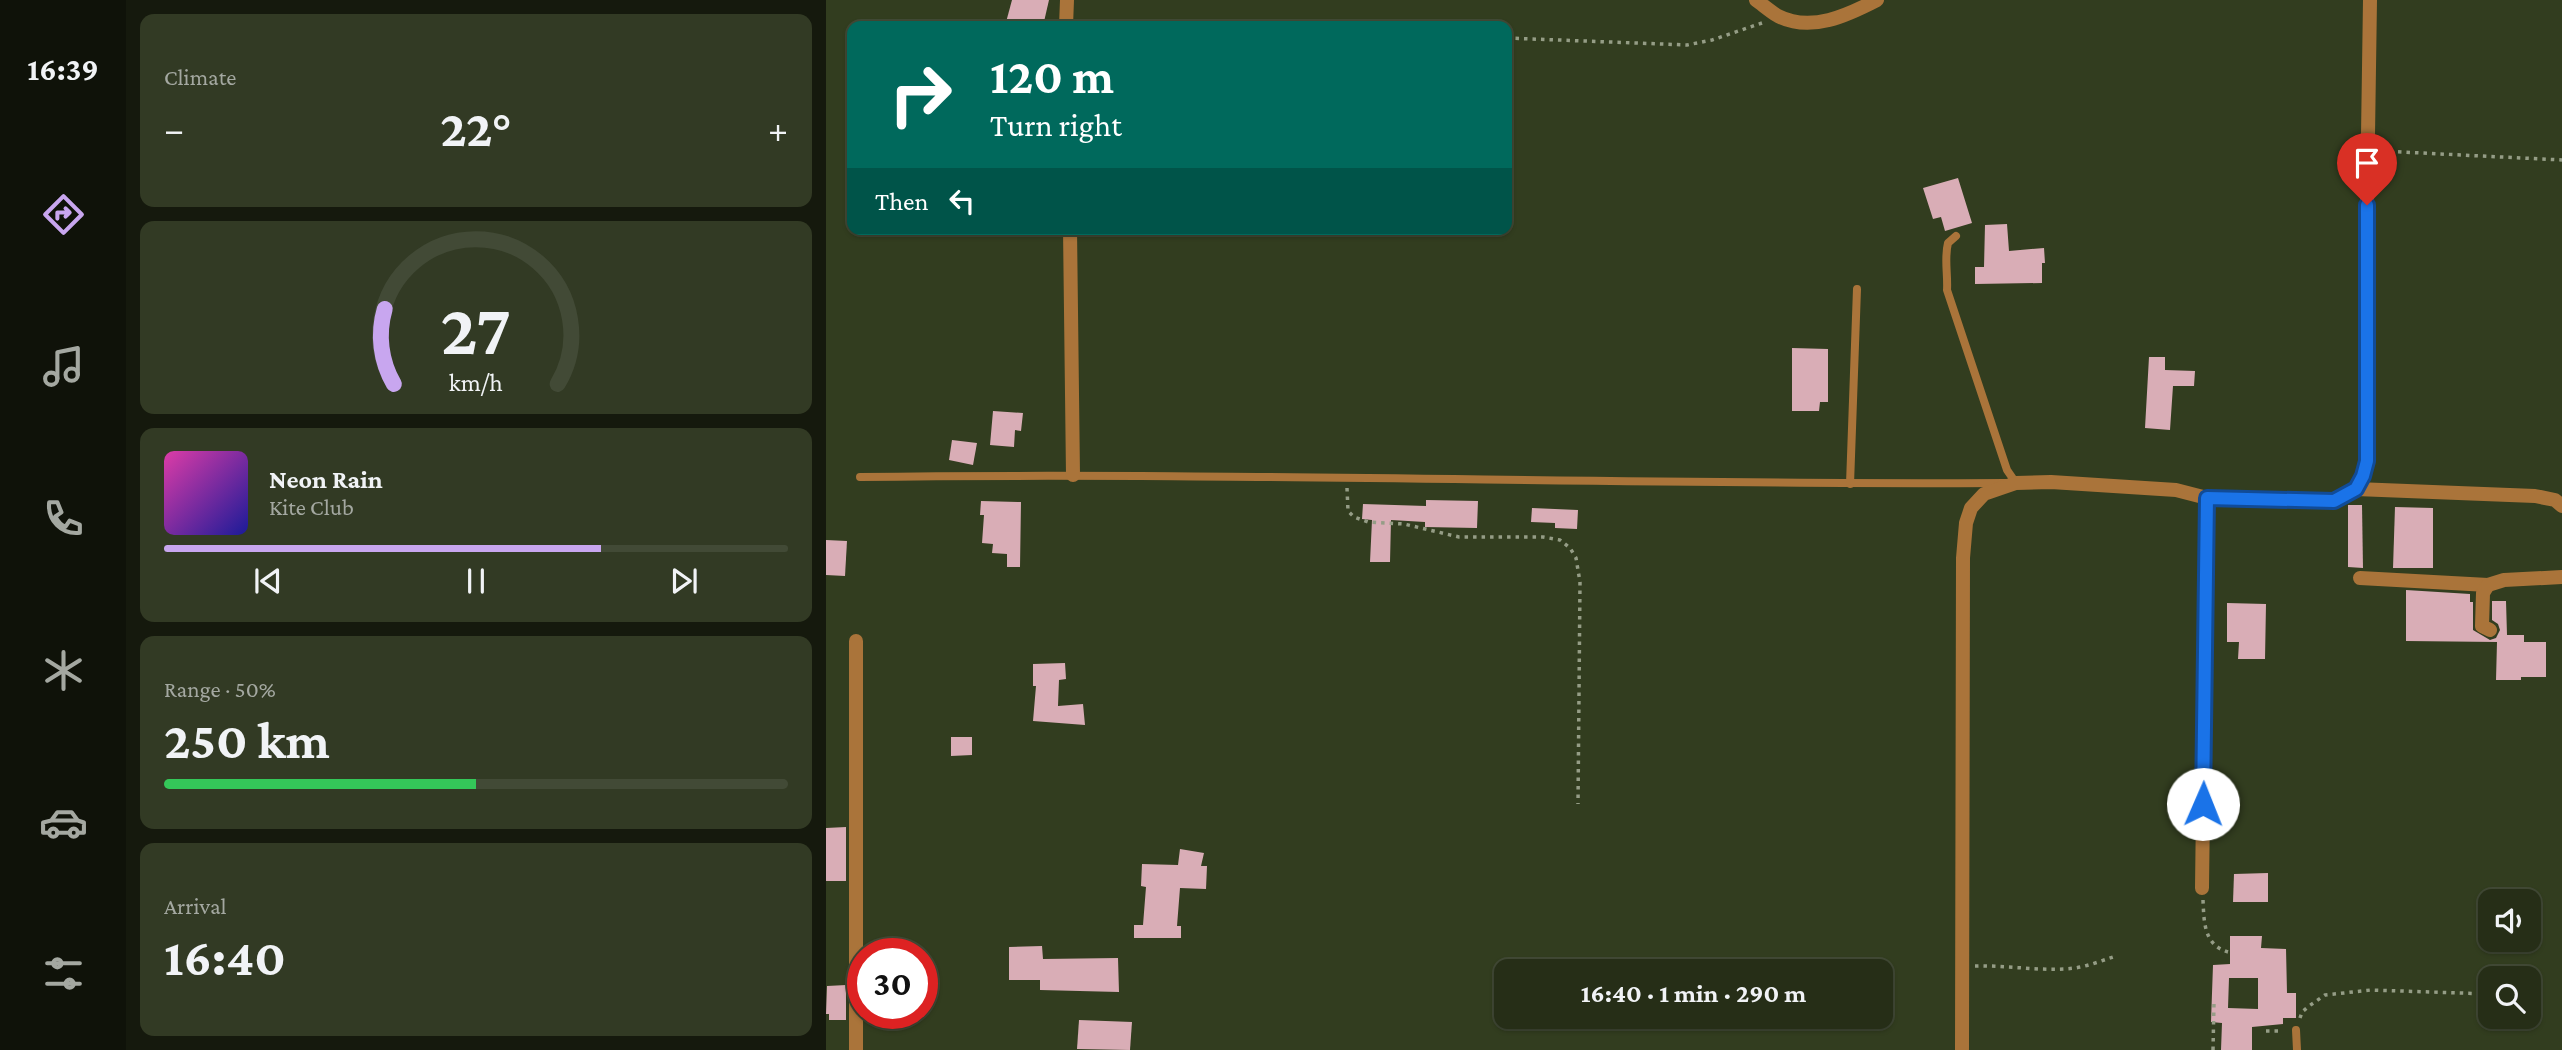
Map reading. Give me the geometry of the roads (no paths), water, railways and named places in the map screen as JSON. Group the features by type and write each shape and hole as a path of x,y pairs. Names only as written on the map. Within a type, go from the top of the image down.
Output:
{"street":[{"path":"1066,21 1068,0"},
{"path":"1756,0 1780,17 1806,23 1841,19 1877,0"},
{"path":"2356,489 2367,461 2365,339 2370,0"},
{"path":"1070,235 1073,475"},
{"path":"1962,1050 1964,558 1966,523 1971,508 1984,494 2016,482 2051,482 2176,490 2207,498 2334,501 2356,489 2535,496 2555,500 2562,506"},
{"path":"2202,888 2207,498"},
{"path":"2360,578 2488,585 2504,580 2562,577"},
{"path":"2488,585 2483,593 2482,626 2490,630"},
{"path":"856,641 856,1050"}],"lane":[{"path":"1956,236 1948,243 1945,252 1947,290 2007,470 2016,482"},
{"path":"1850,484 1857,289"},
{"path":"860,477 1073,475 1850,484 2016,482"},
{"path":"2296,1030 2297,1050"}]}
